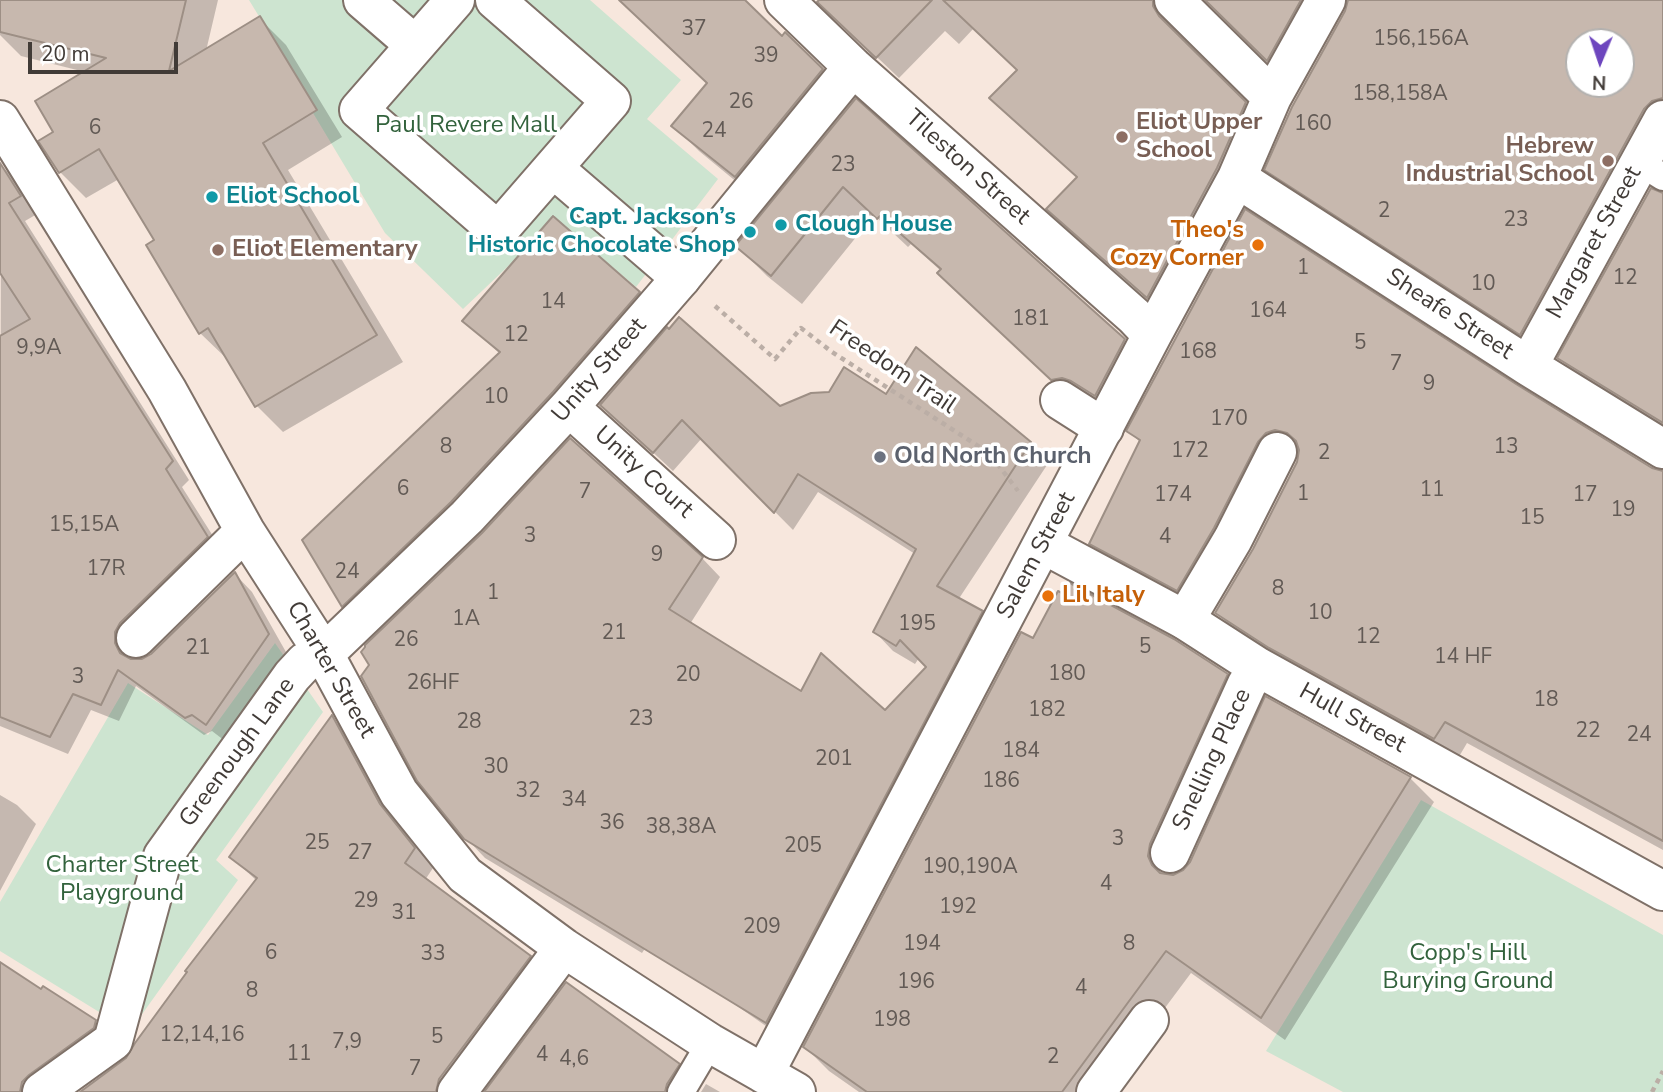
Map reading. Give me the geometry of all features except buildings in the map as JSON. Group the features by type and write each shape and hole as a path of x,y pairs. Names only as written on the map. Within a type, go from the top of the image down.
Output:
{"street":[{"path":"363,0 415,45"},
{"path":"455,0 359,110 498,231 611,101 495,0"},
{"name":"Tileston Street","path":"784,0 853,67 1134,316 1152,335"},
{"path":"1174,0 1272,97"},
{"name":"Salem Street","path":"780,1083 1043,544 1237,178 1272,97 1326,0"},
{"name":"Unity Street","path":"314,658 467,517 569,407 695,289 853,67"},
{"name":"Charter Street","path":"0,120 167,390 314,658 399,793 465,874 564,948 710,1043 780,1083"},
{"name":"Margaret Street","path":"1528,366 1651,170 1663,120"},
{"path":"553,168 695,289"},
{"name":"Sheafe Street","path":"1237,178 1528,366 1663,449"},
{"path":"1060,400 1104,428"},
{"name":"Unity Court","path":"569,407 716,540"},
{"path":"1185,621 1233,539 1277,452"},
{"path":"136,638 245,531"},
{"name":"Hull Street","path":"1043,544 1185,621 1258,667 1663,891"},
{"name":"Greenough Lane","path":"42,1092 113,1041 163,856 292,676 314,658"},
{"name":"Snelling Place","path":"1170,853 1247,684 1258,667"},
{"path":"457,1092 564,948"},
{"path":"1096,1092 1149,1020"}],"lane":[{"path":"681,1092 710,1043"}],"path":[{"name":"Freedom Trail","path":"695,289 775,359 801,328 832,352 989,453 1023,497"},
{"path":"1652,1092 1663,1071"}],"green space":[{"name":"Paul Revere Mall","path":"249,0 590,0 681,80 647,119 718,179 636,287 553,217 522,253 463,309 385,233 313,113 316,110"},
{"name":"Charter Street Playground","path":"275,643 323,712 216,860 238,880 130,1031 0,951 0,902 128,683 208,735"},
{"name":"Copp's Hill Burying Ground","path":"1421,800 1663,935 1663,1092 1343,1092 1266,1051"}],"place":[{"name":"Eliot Upper School","path":"1122,137"},
{"name":"Hebrew Industrial School","path":"1608,161"},
{"name":"Eliot School","path":"212,197"},
{"name":"Clough House","path":"781,225"},
{"name":"Capt. Jackson’s Historic Chocolate Shop","path":"750,232"},
{"name":"Theo's Cozy Corner","path":"1258,245"},
{"name":"Eliot Elementary","path":"218,250"},
{"name":"Old North Church","path":"880,457"},
{"name":"Lil Italy","path":"1048,596"}]}
